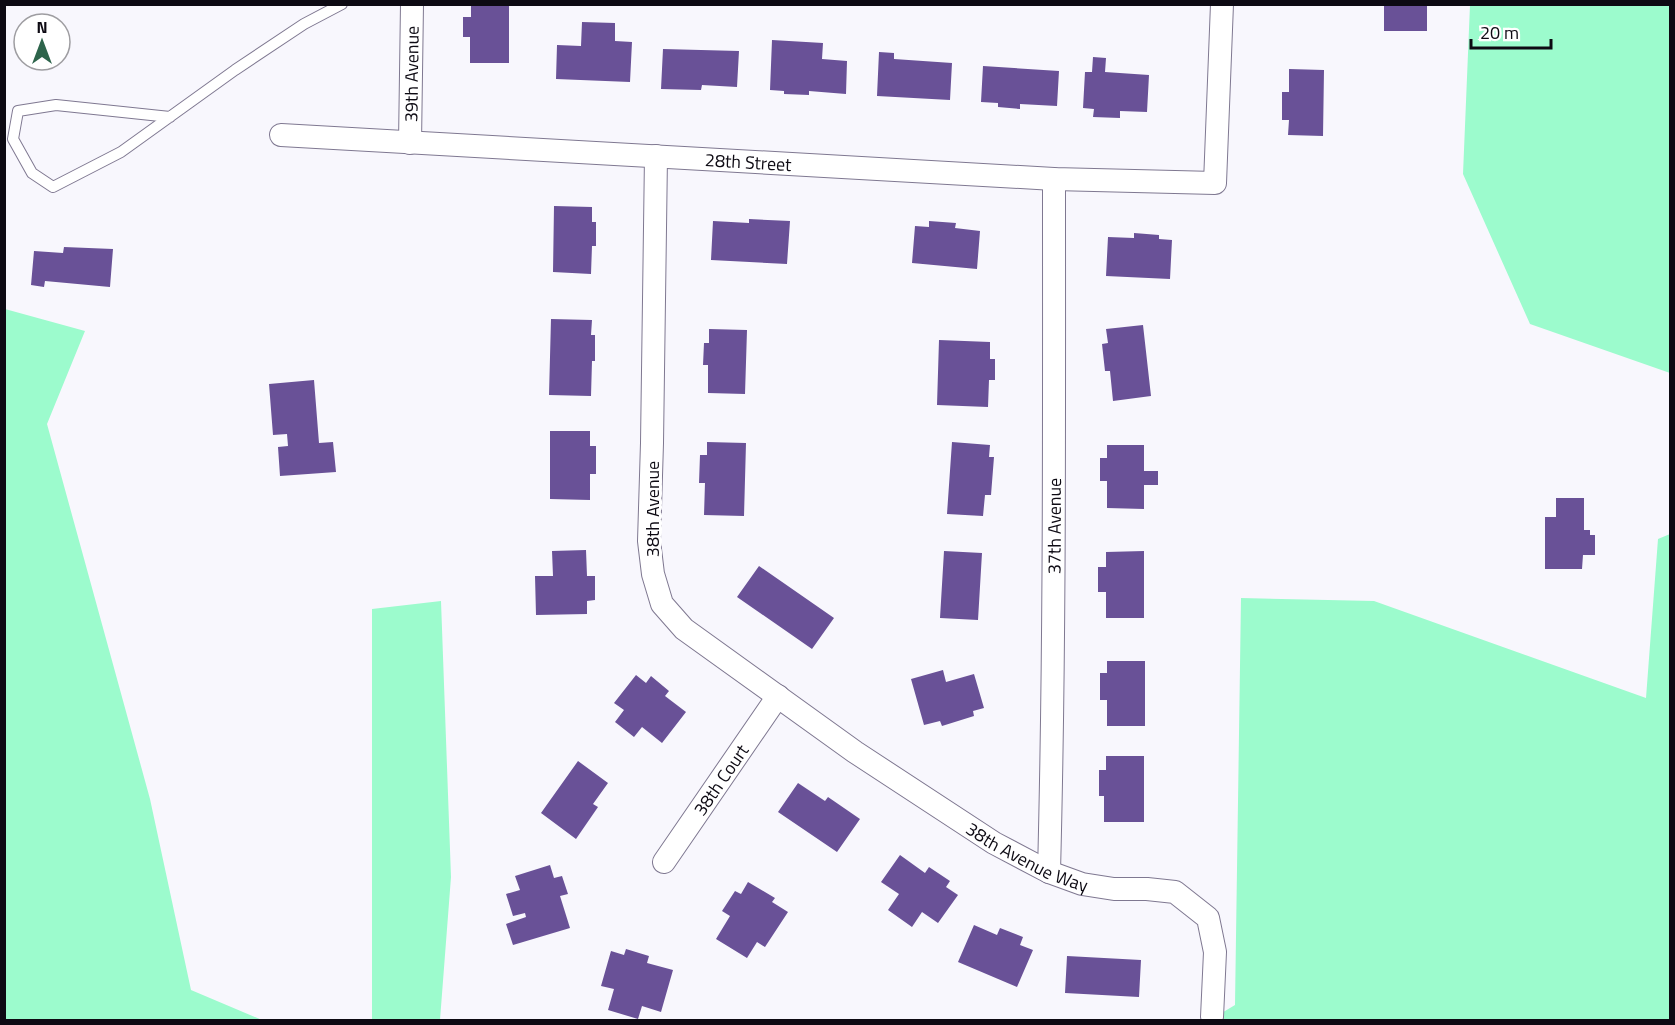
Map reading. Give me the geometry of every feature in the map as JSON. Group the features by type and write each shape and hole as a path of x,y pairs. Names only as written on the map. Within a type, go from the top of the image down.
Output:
{"street":[{"name":"39th Avenue","path":"410,142 412,4"},
{"name":"28th Street","path":"281,135 1054,178 1215,183 1222,4"},
{"name":"38th Avenue","path":"656,156 649,508 649,541 653,574 662,604 684,629 778,696"},
{"name":"37th Avenue","path":"1049,872 1055,447 1054,178"},
{"name":"38th Court","path":"664,862 778,696"},
{"name":"38th Avenue Way","path":"778,696 855,752 937,807 994,843 1049,872 1082,884 1114,889 1175,892 1208,918 1215,952 1212,1017"}],"lane":[{"path":"170,117 56,105 18,111 13,139 32,173 53,187 121,152 170,117 235,70 294,31 342,4"}],"green space":[{"path":"1470,5 1670,5 1670,373 1530,324 1463,174"},
{"path":"5,309 85,331 47,424 150,799 191,990 262,1020 5,1020"},
{"path":"1670,534 1670,1020 1210,1020 1235,1005 1241,598 1374,601 1646,698 1658,539"},
{"path":"441,601 451,877 440,1020 372,1020 372,609"}],"building":[{"path":"471,4 509,4 509,63 470,63 470,37 463,37 463,17 471,17"},
{"path":"1384,4 1427,4 1427,31 1384,31"},
{"path":"582,22 615,23 615,41 632,42 630,82 556,79 557,45 581,46"},
{"path":"772,40 823,43 822,59 847,61 846,94 809,91 809,95 784,94 784,91 770,90"},
{"path":"663,49 739,51 737,87 702,85 701,90 661,89"},
{"path":"879,52 894,53 894,59 952,63 950,100 877,96"},
{"path":"1093,57 1106,58 1105,72 1149,75 1147,112 1120,111 1120,118 1093,117 1094,109 1083,108 1085,72 1092,72"},
{"path":"983,66 1059,71 1057,106 1020,104 1020,109 998,107 998,103 981,102"},
{"path":"1289,69 1324,70 1323,136 1288,135 1289,120 1282,120 1282,92 1289,92"},
{"path":"554,206 592,207 592,222 596,222 596,246 592,246 591,274 553,272"},
{"path":"749,219 790,221 787,264 711,260 713,221 749,223"},
{"path":"929,221 956,223 955,228 980,231 977,269 912,263 915,226 929,227"},
{"path":"1134,233 1159,235 1159,239 1172,240 1170,279 1106,276 1108,237 1134,238"},
{"path":"64,247 113,249 110,287 45,281 44,287 31,285 34,251 63,253"},
{"path":"551,319 592,320 591,335 595,335 595,361 592,361 591,396 549,395"},
{"path":"1143,325 1151,396 1113,401 1110,371 1105,371 1102,344 1108,343 1106,329"},
{"path":"709,329 747,330 745,394 708,393 708,365 703,365 704,343 709,343"},
{"path":"939,340 990,342 990,359 995,359 995,380 989,380 988,407 937,405"},
{"path":"314,380 319,443 333,442 336,472 280,476 278,447 288,446 287,434 273,435 269,384"},
{"path":"550,431 590,431 590,446 596,446 596,474 590,474 590,500 550,499"},
{"path":"707,442 746,443 744,516 704,515 705,483 699,483 700,455 707,455"},
{"path":"952,442 990,445 989,457 994,457 991,495 985,495 983,516 947,514"},
{"path":"1107,445 1144,445 1144,471 1158,471 1158,485 1144,485 1144,509 1107,508 1107,481 1100,481 1100,458 1107,458"},
{"path":"1556,498 1584,498 1584,530 1590,530 1590,535 1595,535 1595,555 1583,555 1582,569 1545,569 1545,517 1556,517"},
{"path":"586,550 587,576 595,576 595,600 587,601 587,614 536,615 535,576 553,576 552,551"},
{"path":"944,551 982,553 978,620 940,618"},
{"path":"1144,551 1144,618 1106,618 1106,592 1098,592 1098,567 1106,567 1106,552"},
{"path":"759,566 834,618 812,649 737,597"},
{"path":"1107,661 1145,661 1145,726 1107,726 1107,700 1100,700 1100,673 1107,673"},
{"path":"943,670 946,682 974,674 984,708 973,711 974,716 942,726 940,721 924,725 911,679"},
{"path":"636,675 646,683 651,676 669,691 665,696 686,712 662,743 642,727 634,737 615,722 624,710 614,703"},
{"path":"1106,756 1144,756 1144,822 1104,822 1104,796 1099,796 1099,770 1106,770"},
{"path":"578,761 608,783 593,804 598,807 576,839 541,813"},
{"path":"798,783 825,801 828,797 860,819 837,852 778,812"},
{"path":"900,855 925,873 929,867 950,881 946,887 958,895 938,923 922,912 912,927 888,910 899,894 881,882"},
{"path":"550,865 554,878 562,876 568,894 560,896 570,928 513,945 506,924 526,917 525,913 513,916 506,894 520,890 515,876"},
{"path":"748,882 775,898 772,902 788,912 765,947 757,942 747,958 716,939 730,916 722,911 735,891 741,894"},
{"path":"974,925 997,935 1000,928 1023,937 1020,945 1033,950 1017,987 958,962"},
{"path":"626,949 649,956 647,963 673,970 661,1012 642,1006 638,1019 608,1010 614,989 601,986 611,951 624,955"},
{"path":"1067,956 1141,960 1139,997 1065,993"}]}
